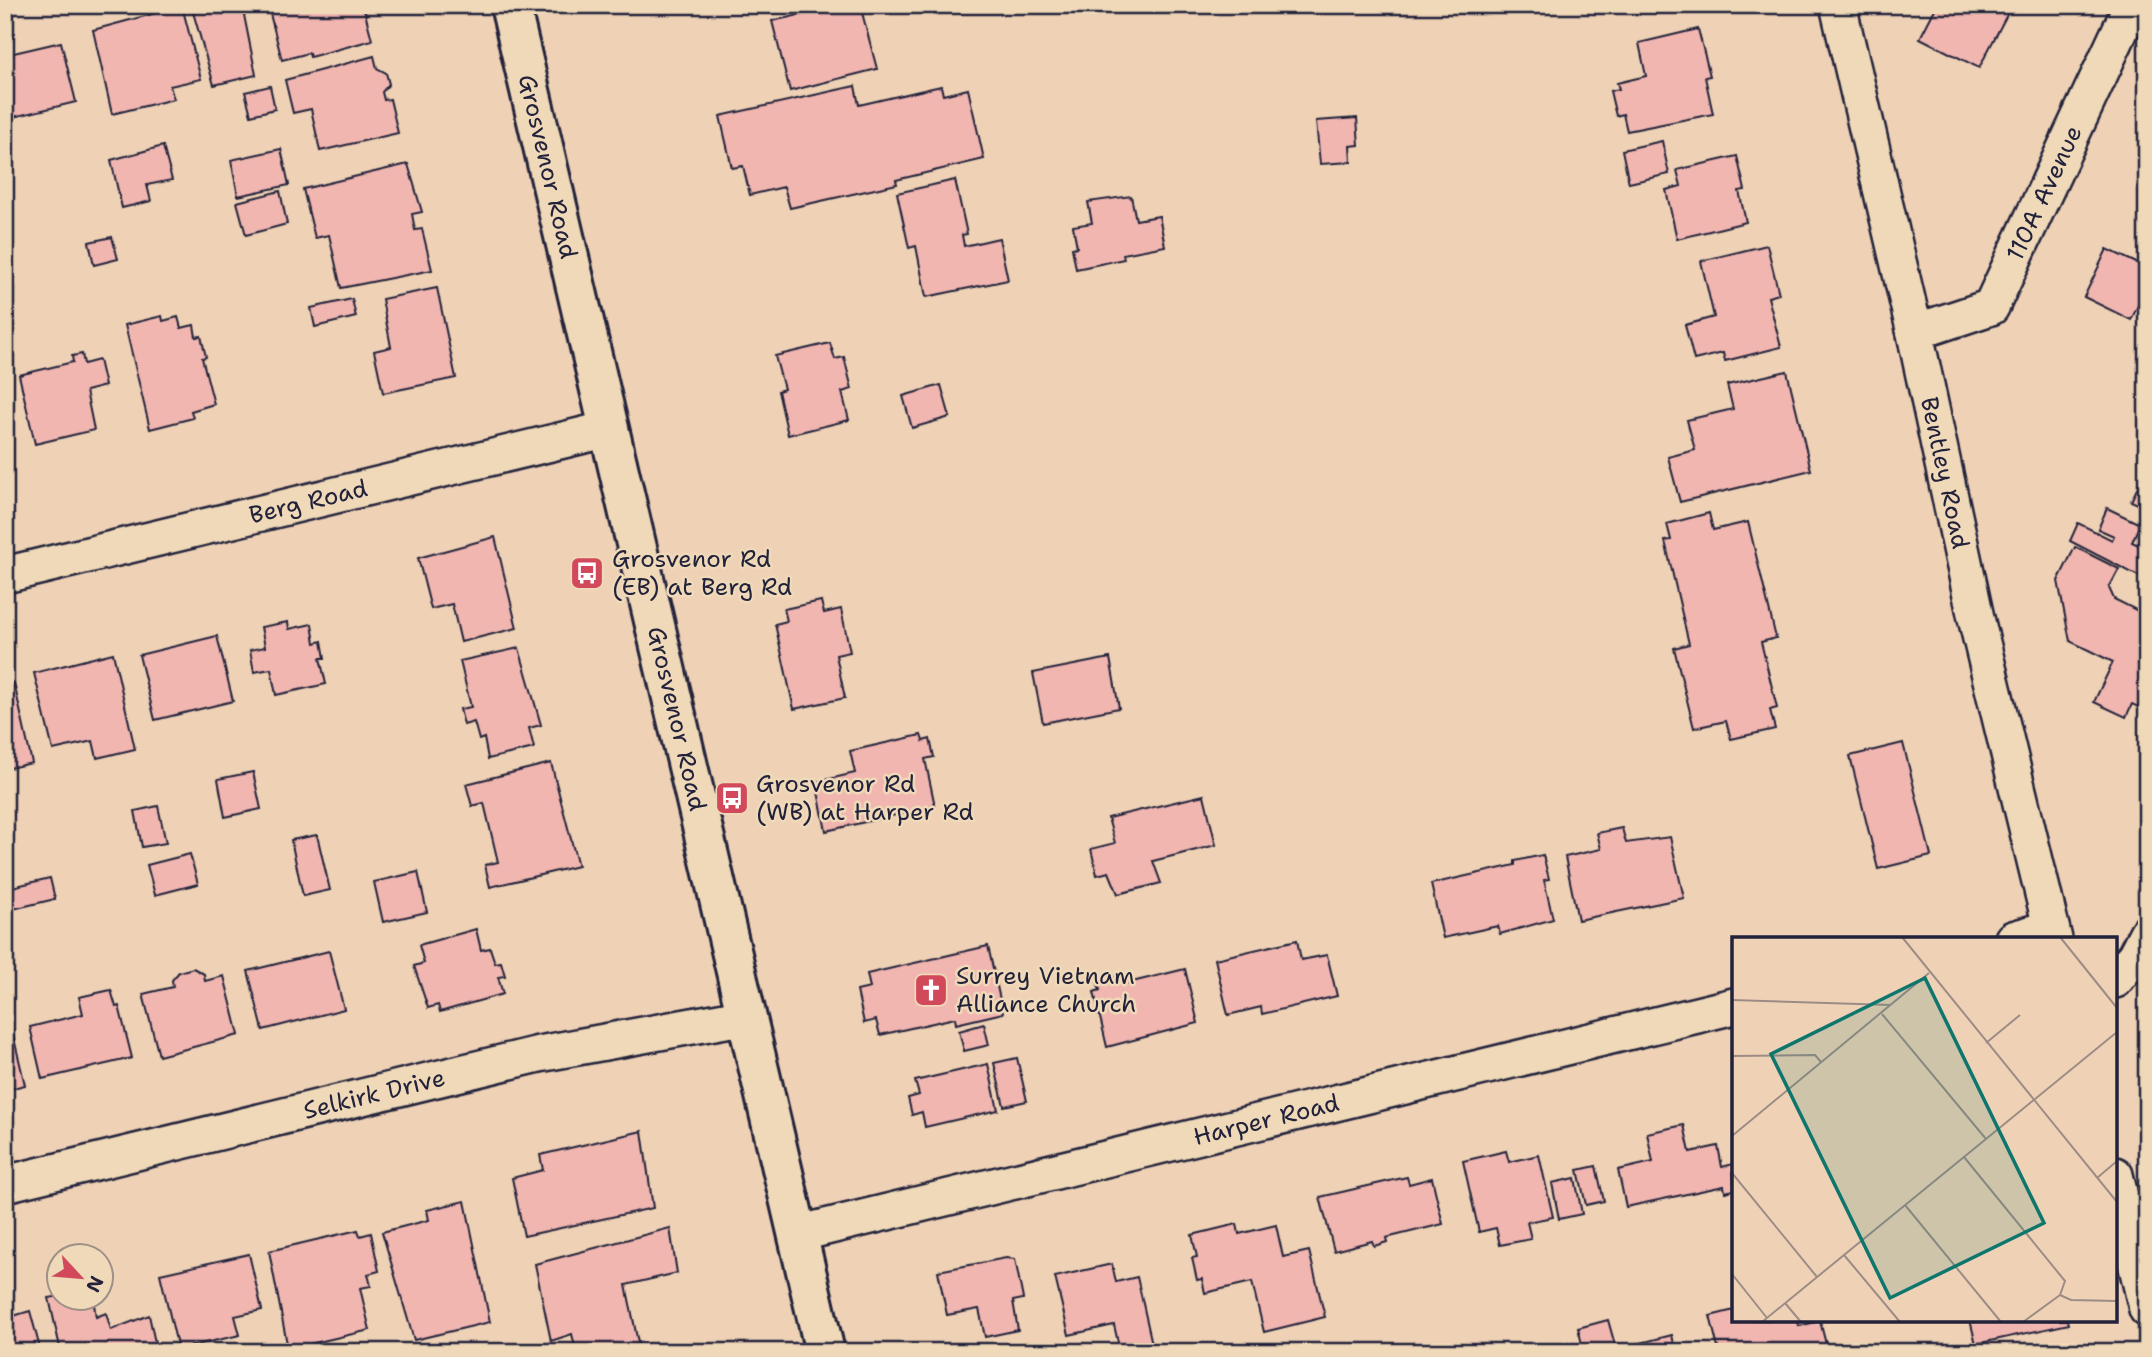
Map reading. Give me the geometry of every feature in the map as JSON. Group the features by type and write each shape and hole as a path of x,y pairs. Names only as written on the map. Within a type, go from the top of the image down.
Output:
{"street":[{"name":"Grosvenor Road","path":"510,5 825,1352"},
{"name":"Bentley Road","path":"1838,5 1914,329 1976,618 2053,933"},
{"name":"110A Avenue","path":"1914,329 1934,326 1991,307 2132,5"},
{"name":"Berg Road","path":"5,575 609,429"},
{"path":"2026,937 2053,933"},
{"path":"2117,978 2135,956 2147,933"},
{"name":"Harper Road","path":"797,1234 1732,1006"},
{"name":"Selkirk Drive","path":"5,1184 539,1054 747,1016"},
{"path":"2117,1183 2147,1308"}],"building":[{"path":"221,5 242,5 256,75 214,85 193,12"},
{"path":"282,5 363,5 372,40 310,57 309,53 282,60 269,10"},
{"path":"845,5 860,5 877,69 790,91 772,21"},
{"path":"1937,5 2003,5 2010,9 1979,68 1920,38"},
{"path":"182,6 201,79 170,86 174,99 112,114 93,30"},
{"path":"1698,29 1710,76 1705,77 1713,114 1627,131 1623,114 1616,116 1610,91 1619,89 1617,83 1646,76 1639,43"},
{"path":"61,42 76,102 5,119 5,55"},
{"path":"374,56 377,68 386,73 389,84 382,92 384,100 390,99 398,133 320,151 311,109 293,113 285,80"},
{"path":"270,86 275,109 251,115 245,92"},
{"path":"855,86 859,105 941,86 943,95 968,89 984,159 896,180 897,184 790,208 784,187 750,195 743,166 732,168 720,116"},
{"path":"1357,118 1359,145 1350,146 1351,162 1320,164 1316,121"},
{"path":"1662,141 1669,174 1629,183 1622,150"},
{"path":"163,146 172,180 147,185 151,201 122,208 111,160"},
{"path":"281,149 289,185 238,196 231,160"},
{"path":"1737,156 1745,190 1739,191 1746,222 1677,239 1666,190 1681,186 1677,170"},
{"path":"408,164 422,212 412,214 415,230 422,229 432,270 341,288 329,235 315,238 303,189"},
{"path":"955,180 967,234 962,235 964,246 999,238 1008,280 926,297 916,246 909,248 897,193"},
{"path":"280,191 287,224 246,235 237,202"},
{"path":"1131,196 1136,220 1159,216 1165,246 1123,254 1124,259 1076,269 1072,248 1077,247 1073,226 1092,223 1088,202"},
{"path":"112,237 118,259 94,265 89,242"},
{"path":"1767,245 1779,294 1768,297 1781,347 1725,361 1723,353 1694,360 1685,325 1714,317 1701,261"},
{"path":"2107,249 2147,268 2147,287 2131,320 2084,297"},
{"path":"437,288 456,378 383,393 374,351 391,347 382,299"},
{"path":"352,299 356,317 315,327 311,308"},
{"path":"162,316 163,321 178,317 181,328 194,325 196,337 201,336 206,357 202,358 214,404 191,411 193,418 150,429 125,325"},
{"path":"830,343 835,359 844,357 852,389 842,392 849,420 788,435 778,391 784,389 775,356"},
{"path":"82,354 84,364 99,360 105,386 86,391 94,430 35,444 19,375 73,362 72,356"},
{"path":"1787,371 1811,470 1680,502 1668,457 1695,450 1687,420 1733,409 1727,385"},
{"path":"941,385 950,417 912,428 903,396"},
{"path":"5,425 12,455 5,456"},
{"path":"2147,470 2147,508 2131,501"},
{"path":"2107,508 2140,524 2132,542 2147,549 2147,564 2140,577 2070,541 2078,523 2112,540 2114,536 2098,529"},
{"path":"1709,513 1713,530 1748,522 1776,638 1761,642 1777,708 1770,710 1775,729 1731,739 1726,721 1694,728 1674,648 1689,644 1665,541 1671,540 1667,524"},
{"path":"495,537 517,628 461,642 452,604 431,609 418,558"},
{"path":"2075,547 2119,569 2109,588 2114,599 2138,611 2140,608 2147,611 2147,711 2132,704 2126,717 2094,702 2113,662 2070,641 2058,581"},
{"path":"821,601 824,613 841,609 850,652 836,655 845,698 794,709 775,624 787,621 784,609"},
{"path":"288,622 289,629 312,624 315,643 322,641 325,658 320,658 326,684 276,695 271,669 254,672 250,650 265,647 261,627"},
{"path":"217,636 233,701 155,720 139,655"},
{"path":"519,648 541,725 529,728 534,748 488,759 484,738 479,740 474,722 464,725 460,709 471,707 460,661"},
{"path":"113,653 135,749 97,758 93,741 53,750 34,673"},
{"path":"1110,658 1119,708 1043,723 1033,673"},
{"path":"5,678 14,683 32,763 5,769"},
{"path":"921,735 923,741 930,739 934,757 925,759 935,806 826,831 816,782 855,773 850,751"},
{"path":"1903,743 1931,856 1878,869 1850,756"},
{"path":"551,763 578,866 490,887 485,865 498,862 484,803 472,806 466,784"},
{"path":"253,772 261,809 225,817 218,779"},
{"path":"1204,795 1216,845 1153,861 1161,883 1118,894 1109,872 1097,875 1091,849 1115,843 1108,818"},
{"path":"158,806 166,843 142,847 135,811"},
{"path":"1622,828 1626,843 1670,837 1684,898 1578,920 1565,857 1601,849 1597,833"},
{"path":"317,835 330,890 303,896 291,840"},
{"path":"190,854 198,884 155,895 147,865"},
{"path":"1543,855 1549,879 1544,880 1553,919 1500,934 1498,926 1443,938 1431,884 1515,865 1515,861"},
{"path":"418,872 427,912 383,922 374,882"},
{"path":"50,878 55,899 13,909 8,888"},
{"path":"476,929 481,950 490,948 495,963 501,962 505,976 498,977 503,994 440,1012 438,1005 428,1008 414,966 424,963 419,945"},
{"path":"1297,940 1301,960 1327,955 1337,996 1262,1014 1261,1007 1228,1015 1215,959"},
{"name":"Surrey Vietnam Alliance Church","path":"988,946 1003,1013 956,1024 955,1018 880,1035 876,1020 864,1023 857,991 870,988 867,974"},
{"path":"329,951 344,1009 263,1030 248,971"},
{"path":"193,968 204,974 205,981 224,976 239,1035 159,1056 143,994 173,987 172,980 179,972"},
{"path":"1185,969 1198,1023 1107,1047 1094,992 1100,990 1097,981 1126,974 1128,983"},
{"path":"111,990 116,1007 119,1006 132,1058 42,1079 30,1027 83,1014 79,997"},
{"path":"984,1024 989,1045 964,1051 959,1031"},
{"path":"12,1030 25,1085 5,1090 5,1032"},
{"path":"1017,1058 1027,1101 1004,1106 994,1063"},
{"path":"988,1064 998,1110 925,1127 922,1112 912,1115 908,1098 919,1095 915,1081"},
{"path":"1684,1125 1690,1152 1718,1146 1722,1167 1732,1164 1732,1190 1725,1192 1724,1186 1626,1207 1618,1170 1653,1162 1647,1133"},
{"path":"642,1131 653,1208 524,1236 512,1178 543,1170 540,1155"},
{"path":"1506,1151 1509,1162 1539,1155 1553,1217 1527,1222 1531,1239 1500,1245 1496,1228 1479,1232 1463,1161"},
{"path":"1596,1166 1604,1201 1586,1205 1578,1170"},
{"path":"1407,1177 1409,1184 1432,1178 1443,1224 1386,1238 1387,1242 1374,1246 1372,1241 1334,1251 1320,1197"},
{"path":"1575,1178 1582,1214 1559,1219 1552,1183"},
{"path":"465,1201 490,1322 414,1340 382,1232 429,1220 427,1210"},
{"path":"1237,1224 1239,1234 1276,1225 1283,1257 1309,1251 1325,1317 1264,1332 1252,1282 1205,1293 1202,1279 1197,1280 1192,1258 1197,1257 1192,1235"},
{"path":"670,1228 677,1273 626,1285 640,1352 576,1352 572,1334 551,1341 535,1264"},
{"path":"358,1230 360,1236 371,1233 379,1271 368,1274 371,1286 360,1288 370,1330 288,1349 269,1251"},
{"path":"249,1254 262,1310 235,1316 240,1335 178,1349 160,1274"},
{"path":"1006,1258 1015,1259 1023,1299 1013,1301 1018,1330 985,1337 979,1309 947,1315 938,1271"},
{"path":"1112,1264 1116,1282 1137,1277 1152,1344 1120,1351 1114,1325 1069,1335 1055,1277"},
{"path":"8,1310 10,1317 30,1311 41,1352 5,1352 5,1311"},
{"path":"1732,1310 1732,1322 1798,1322 1799,1326 1820,1322 1828,1352 1719,1352 1710,1316"},
{"path":"52,1312 95,1312 96,1317 106,1313 111,1330 149,1315 157,1352 61,1352"},
{"path":"1608,1320 1617,1352 1584,1352 1578,1328"},
{"path":"1970,1322 2069,1324 1976,1344"},
{"path":"1672,1335 1676,1352 1630,1352 1629,1346"}],"place":[{"name":"Grosvenor Rd (EB) at Berg Rd","path":"587,573"},
{"name":"Grosvenor Rd (WB) at Harper Rd","path":"732,798"},
{"name":"Surrey Vietnam Alliance Church","path":"931,990"}]}
